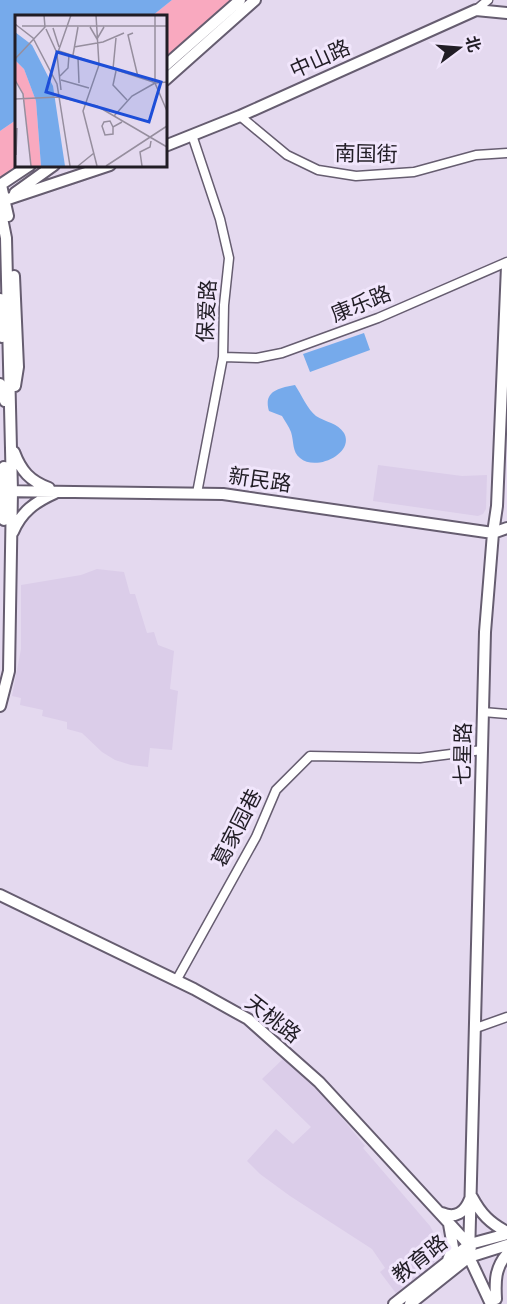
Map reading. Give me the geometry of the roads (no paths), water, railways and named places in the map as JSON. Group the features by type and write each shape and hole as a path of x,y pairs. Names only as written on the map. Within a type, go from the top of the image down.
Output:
{"main road":[{"path":"166,65 240,0"},
{"path":"166,79 255,0"},
{"path":"476,10 507,13"},
{"path":"476,10 507,20"},
{"name":"中山路","path":"166,146 240,116 476,10"},
{"path":"5,381 6,237 1,185 29,166"},
{"path":"2,204 53,166"},
{"path":"2,204 107,166"},
{"path":"0,685 4,671 7,401 16,385 18,367 12,244 2,204"},
{"name":"七星路","path":"472,1256 471,1196 485,632 497,506 507,264"},
{"path":"0,299 11,440 5,491 11,538 9,671 0,706"},
{"path":"11,440 22,469 29,479 58,491"},
{"name":"新民路","path":"5,491 223,494 493,534"},
{"path":"11,538 18,520 27,510 36,502 58,491"},
{"path":"493,534 507,528"},
{"name":"天桃路","path":"0,895 248,1019 319,1082 470,1244"},
{"path":"471,1196 467,1207 462,1212 445,1217 453,1247 449,1266 469,1269 495,1302"},
{"path":"471,1196 479,1211 490,1222 507,1233"},
{"path":"470,1244 507,1233"},
{"name":"教育路","path":"410,1304 470,1244"},
{"path":"472,1256 507,1245"},
{"path":"495,1302 495,1277 498,1266 507,1254"},
{"path":"472,1256 481,1283"},
{"path":"472,1256 495,1302"},
{"name":"教育路","path":"394,1304 449,1266 472,1256"}],"street":[{"name":"中山路","path":"476,10 488,0"},
{"name":"南国街","path":"240,116 287,155 318,170 356,176 414,172 476,155 507,153"},
{"name":"保爱路","path":"192,135 229,258 224,304 223,357 197,492"},
{"name":"康乐路","path":"223,357 257,358 282,353 378,318 507,264"},
{"path":"483,712 507,714"},
{"name":"葛家园巷","path":"176,981 256,837 276,790 310,756 420,758 482,750"},
{"path":"476,1028 507,1017"}],"water":[{"path":"0,0 172,0 153,15 15,15 15,121 0,131"},
{"path":"364,333 370,350 310,372 303,354"},
{"path":"295,385 313,413 344,433 346,440 344,447 324,462 307,462 297,456 291,432 282,416 269,411 270,395 278,389"}]}
